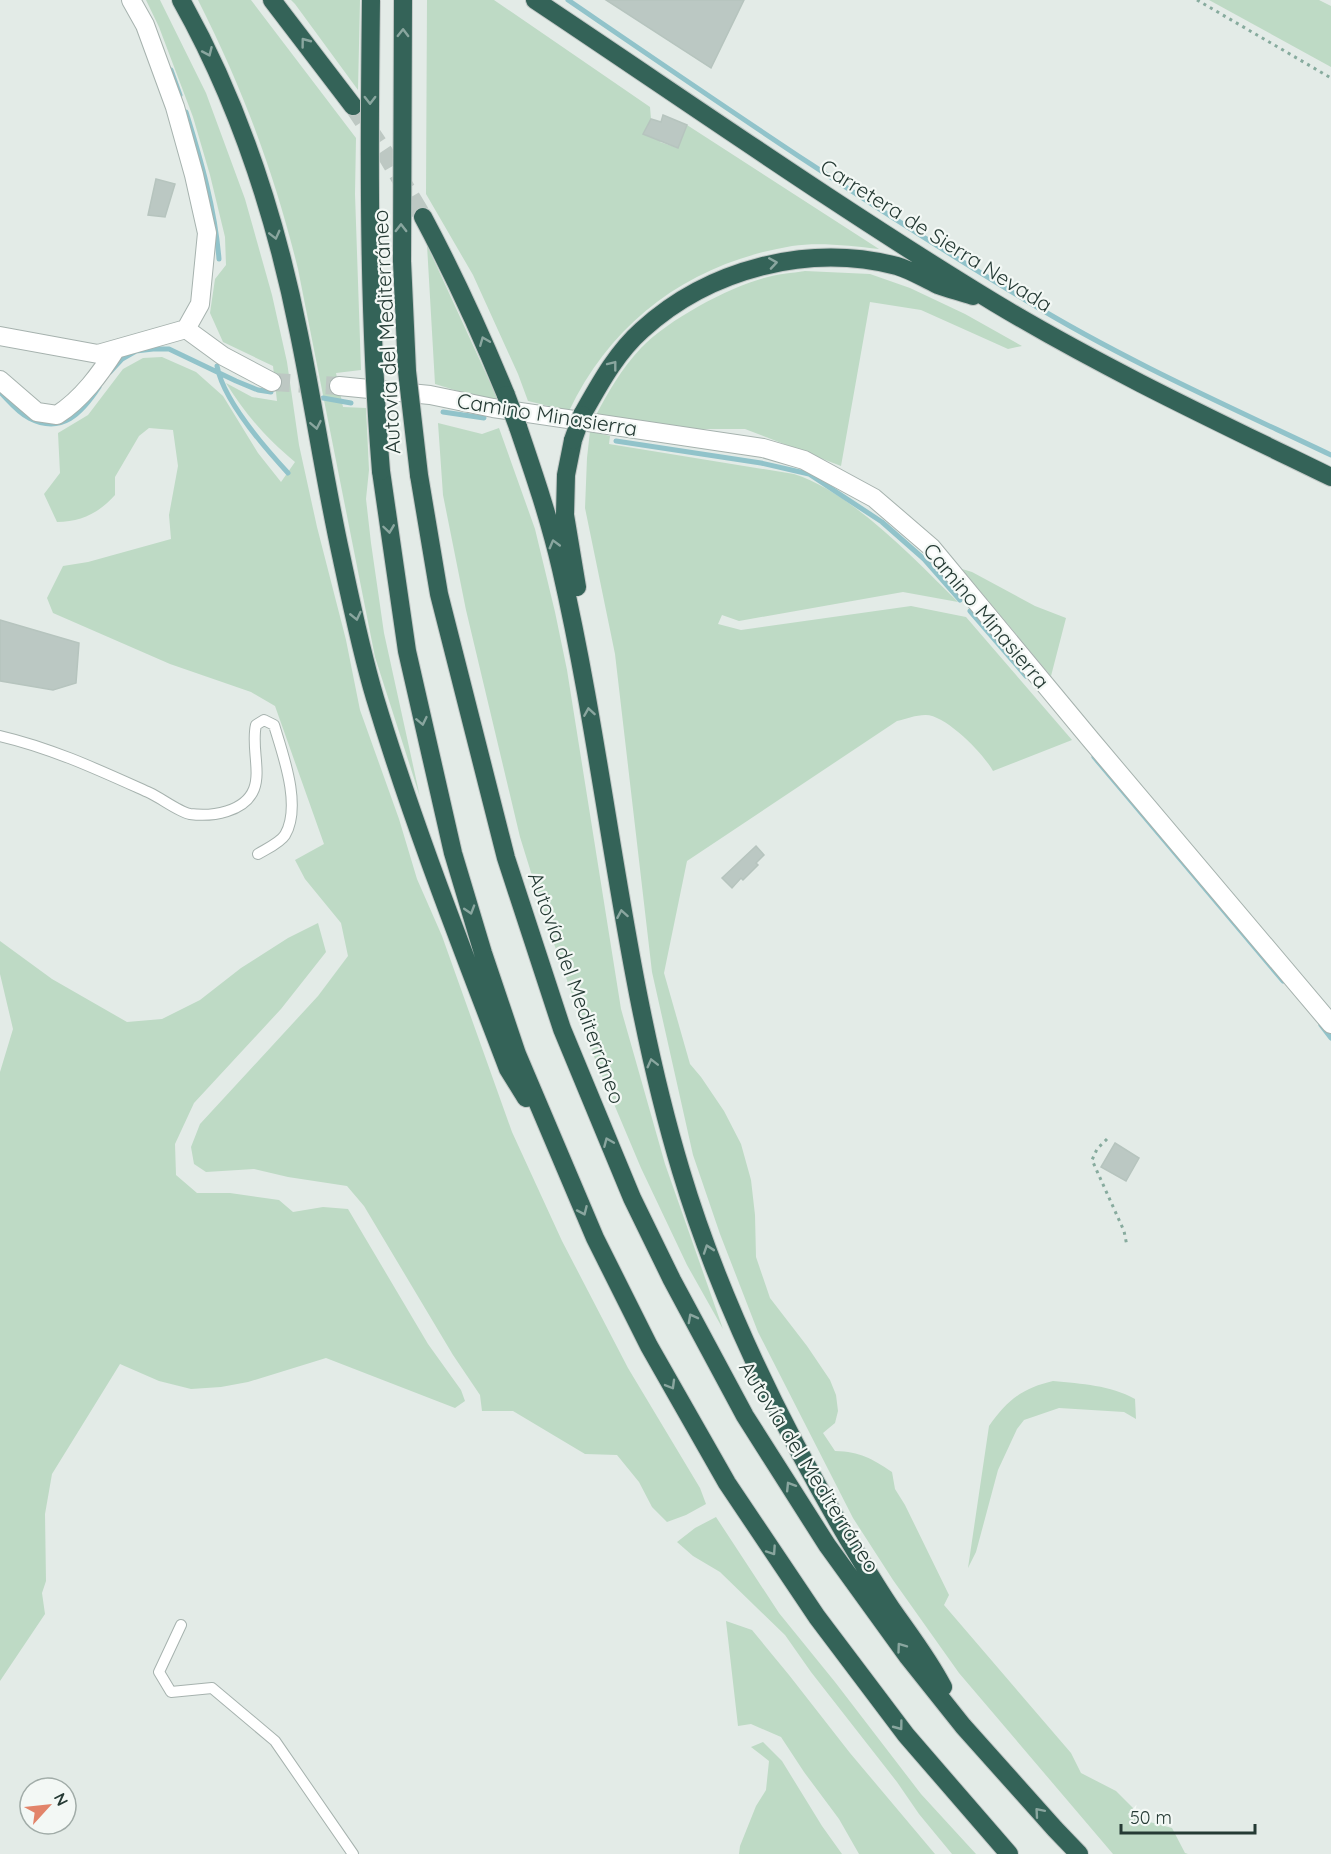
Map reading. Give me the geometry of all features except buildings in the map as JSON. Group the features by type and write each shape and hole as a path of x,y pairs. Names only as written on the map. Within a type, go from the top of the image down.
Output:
{"highway":[{"path":"181,0 198,30 240,123 273,225 298,331 340,553 375,696 431,866 508,1069 551,1138"},
{"path":"272,0 353,106"},
{"name":"Autovía del Mediterráneo","path":"371,0 369,243 373,378 381,471 407,651 453,853 483,952 551,1138 595,1238 649,1346 727,1483 817,1617 899,1726 1009,1854"},
{"name":"Autovía del Mediterráneo","path":"403,0 402,261 407,371 419,475 439,594 506,858 562,1029 632,1198 672,1280 751,1426 827,1545 908,1657 963,1725 1079,1854"},
{"name":"Carretera de Sierra Nevada","path":"535,0 856,215 997,303 1110,368 1331,477"},
{"path":"423,217 478,327 506,395 540,492 555,545 581,662 620,902 651,1062 681,1173 718,1276 763,1382 800,1456 849,1542 928,1659 963,1725"},
{"path":"581,662 583,619 565,515 566,475 573,440 582,415 608,370 641,331 679,301 716,282 758,266 805,258 859,260 898,266 941,286 997,303"}],"street":[{"path":"0,336 98,354 186,329 200,304 207,233 195,175 175,107 145,25 131,0"},
{"path":"186,329 223,356 272,382"},
{"path":"0,380 37,412 57,415 71,406 105,367 116,349"},
{"name":"Camino Minasierra","path":"339,386 430,395 494,408 763,448 804,460 874,498 931,547 1331,1024"}],"lane":[{"path":"0,736 57,753 153,795 189,814 215,813 230,811 243,804 254,789 256,777 253,735 256,725 264,720 274,725 290,784 293,816 284,837 258,854"},
{"path":"181,1625 159,1672 171,1692 212,1688 275,1742 352,1854"}],"path":[{"path":"1197,0 1331,78"},
{"path":"1107,1139 1097,1149 1092,1160 1124,1231 1127,1246"}],"green space":[{"path":"146,0 160,0 206,93 245,199 272,295 287,362 299,445 346,640 360,710 399,819 417,879 442,936 512,1132 562,1241 628,1368 700,1488 706,1504 667,1522 652,1507 639,1482 617,1455 585,1454 513,1411 482,1411 480,1395 453,1355 364,1206 347,1186 254,1169 206,1172 194,1164 191,1147 200,1124 318,996 348,956 341,923 305,879 295,860 324,844 275,706 251,692 170,664 53,613 47,598 63,566 88,562 171,539 169,515 178,466 173,430 149,428 139,436 115,477 115,495 103,507 89,515 57,522 44,494 60,473 58,433 88,415 123,369 143,358 162,357 196,372 223,396 258,453 281,482 295,462 257,426 226,383 252,397 277,401 273,366 223,342 210,313 215,279 226,265 225,237 193,117 159,27"},
{"path":"198,0 251,0 356,138 355,194 361,370 336,373 343,407 366,408 369,470 366,499 371,543 384,633 420,797 375,657 289,233 256,132 229,66"},
{"path":"291,0 360,0 358,90 295,4"},
{"path":"427,0 494,0 650,107 651,119 644,134 653,138 656,129 664,132 660,142 678,148 687,125 879,249 824,244 792,246 755,254 721,266 689,281 659,300 632,323 608,349 587,378 569,411 528,401 473,275 426,194"},
{"path":"1209,0 1319,0 1331,6 1331,67"},
{"path":"427,245 500,404 435,384"},
{"path":"805,271 870,274 910,288 965,314 1022,346 1008,349 921,310 870,302 841,466 745,429 693,429 595,417 610,389 628,364 641,348 666,327 699,306 733,289 769,277"},
{"path":"438,423 482,434 499,428 535,529 567,670 621,1009 665,1164 723,1329 687,1265 641,1168 595,1059 547,924 520,837 466,610 443,495"},
{"path":"590,431 610,436 609,444 794,474 816,483 838,496 882,529 958,602 903,592 739,621 722,615 718,624 741,630 911,606 966,617 1072,740 993,771 963,736 943,721 925,715 897,721 687,861 664,973 690,1064 724,1111 741,1144 751,1180 756,1257 770,1298 807,1346 830,1380 836,1395 838,1411 835,1423 823,1433 835,1451 865,1457 892,1472 895,1489 949,1595 944,1605 1071,1753 1081,1773 1116,1791 1146,1821 1172,1828 1185,1853 1188,1854 1113,1854 959,1673 893,1580 853,1518 758,1332 720,1234 693,1155 652,972 615,654 585,508"},
{"path":"962,569 972,572 1035,606 1066,618 1051,676"},
{"path":"318,923 326,952 281,1009 194,1103 175,1144 176,1175 197,1193 230,1193 279,1200 293,1212 323,1207 348,1209 428,1344 461,1390 465,1401 455,1408 326,1358 248,1382 191,1389 159,1381 120,1364 52,1474 45,1514 46,1581 42,1593 45,1614 0,1681 0,1072 13,1029 0,974 0,941 52,979 127,1022 162,1019 200,1000 241,968 288,938"},
{"path":"1053,1381 1096,1386 1125,1394 1135,1399 1136,1419 1124,1412 1059,1408 1024,1420 1017,1429 998,1470 976,1552 968,1568 989,1426 1009,1402 1024,1391"},
{"path":"716,1517 779,1613 921,1794 976,1854 952,1854 919,1814 785,1635 720,1572 693,1556 677,1542 695,1528"},
{"path":"726,1621 752,1630 850,1753 935,1854 859,1854 839,1819 781,1737 751,1724 738,1726"},
{"path":"763,1742 782,1761 842,1854 739,1854 756,1806 766,1790 769,1761 751,1747"}],"waterway":[{"path":"568,0 853,192 1027,301 1139,363 1331,455"},
{"path":"171,70 180,95"},
{"path":"186,112 207,185 219,259"},
{"path":"110,372 122,359 136,351 169,349 236,381 258,390 271,392"},
{"path":"217,366 227,393 236,408 288,473"},
{"path":"0,392 25,416 41,423 51,424 61,423 78,413 99,387"},
{"path":"323,398 351,403"},
{"path":"443,412 484,418"},
{"path":"616,441 761,463 809,474 882,522 924,559 960,600"},
{"path":"970,611 1026,676"},
{"path":"1094,757 1283,981"},
{"path":"1321,1025 1331,1038"}],"tunnel":[{"path":"353,106 388,158 423,217"},
{"path":"272,382 339,386"}]}
